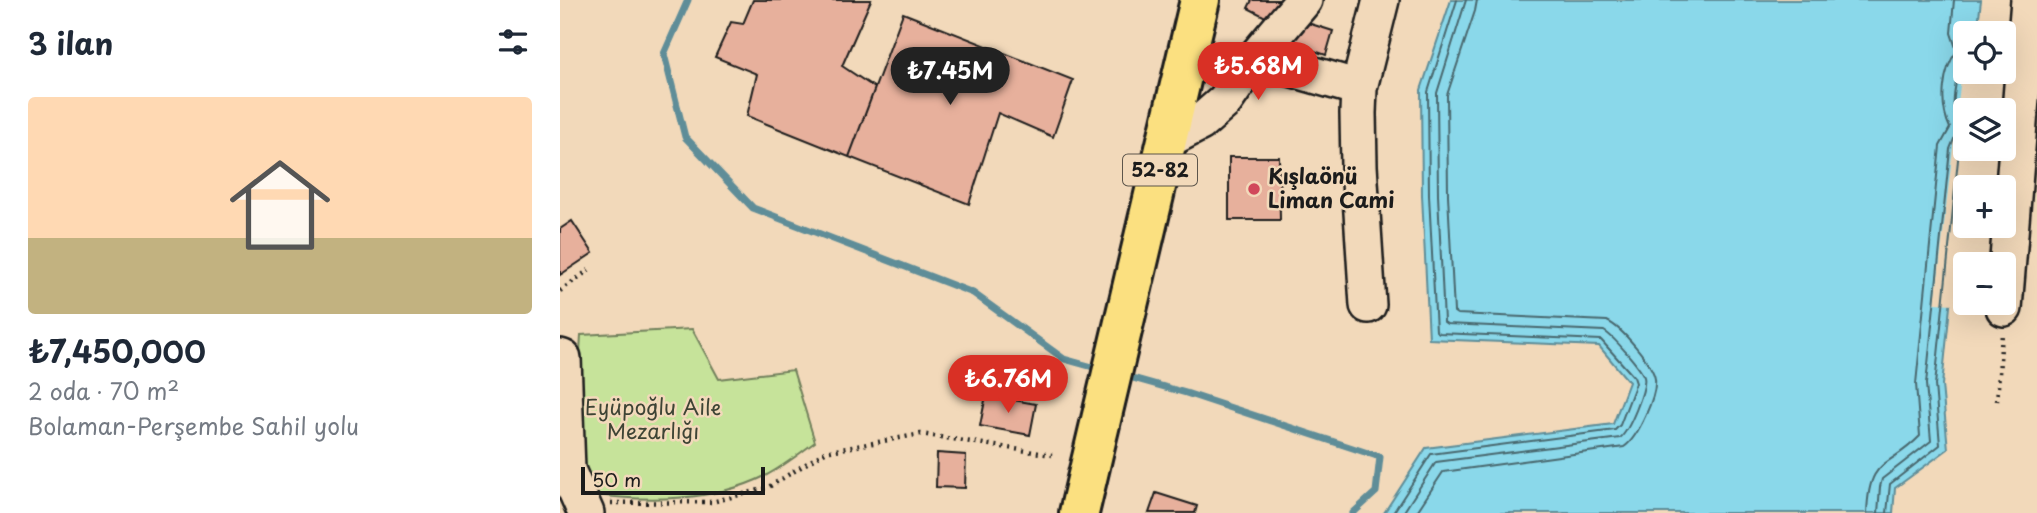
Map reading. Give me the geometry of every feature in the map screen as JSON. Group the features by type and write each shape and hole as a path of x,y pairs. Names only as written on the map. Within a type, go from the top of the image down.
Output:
{"main road":[{"name":"52-82","path":"1079,513 1200,0"}],"street":[{"path":"1167,140 1200,123 1225,101 1255,58 1304,0"},
{"path":"1368,305 1359,166 1359,88 1381,0"},
{"path":"2009,252 2029,0"},
{"path":"1255,58 1359,88"},
{"path":"560,357 564,358 567,470 584,508"}],"path":[{"path":"560,291 589,270"},
{"path":"1997,401 2003,315"},
{"path":"584,508 712,502 767,488 825,452 921,434 1052,455"}],"green space":[{"name":"Eyüpoğlu Aile Mezarlığı","path":"692,329 719,379 793,370 815,442 772,472 745,485 723,491 656,499 589,494 575,433 581,335"}],"water":[{"path":"1451,0 1981,0 1978,21 1953,21 1953,84 1965,84 1966,98 1953,98 1953,161 1965,161 1963,175 1953,175 1953,238 1957,238 1956,252 1953,252 1942,385 1948,449 1895,488 1893,513 1384,513 1426,448 1613,424 1629,382 1599,346 1429,339 1422,195 1421,90"}],"pier":[{"path":"1960,84 1976,84 1974,98 1959,98"},
{"path":"1953,147 1953,161 1968,161 1966,175 1953,175 1953,238 1960,238 1959,252 1953,252 1953,304 1935,303"}],"building":[{"path":"753,0 871,0 842,66 875,88 849,157 747,116 757,74 715,57 731,22 743,24"},
{"path":"1252,0 1291,0 1279,24 1248,8"},
{"path":"903,13 1073,80 1053,137 998,113 969,204 849,157"},
{"path":"1295,19 1333,31 1326,55 1288,42"},
{"name":"Kışlaönü Liman Cami","path":"1229,157 1279,157 1280,220 1229,220"},
{"path":"572,221 593,253 560,275 560,229"},
{"path":"986,395 1036,404 1030,435 980,426"},
{"path":"937,453 966,455 965,488 936,487"},
{"path":"1156,493 1197,506 1195,513 1149,513"}],"waterway":[{"path":"688,0 664,54 685,137 753,208 973,293 1064,359 1100,369"},
{"path":"1122,375 1186,393 1380,457 1376,492 1353,513"}],"place":[{"name":"Kışlaönü Liman Cami","path":"1254,189"}]}
